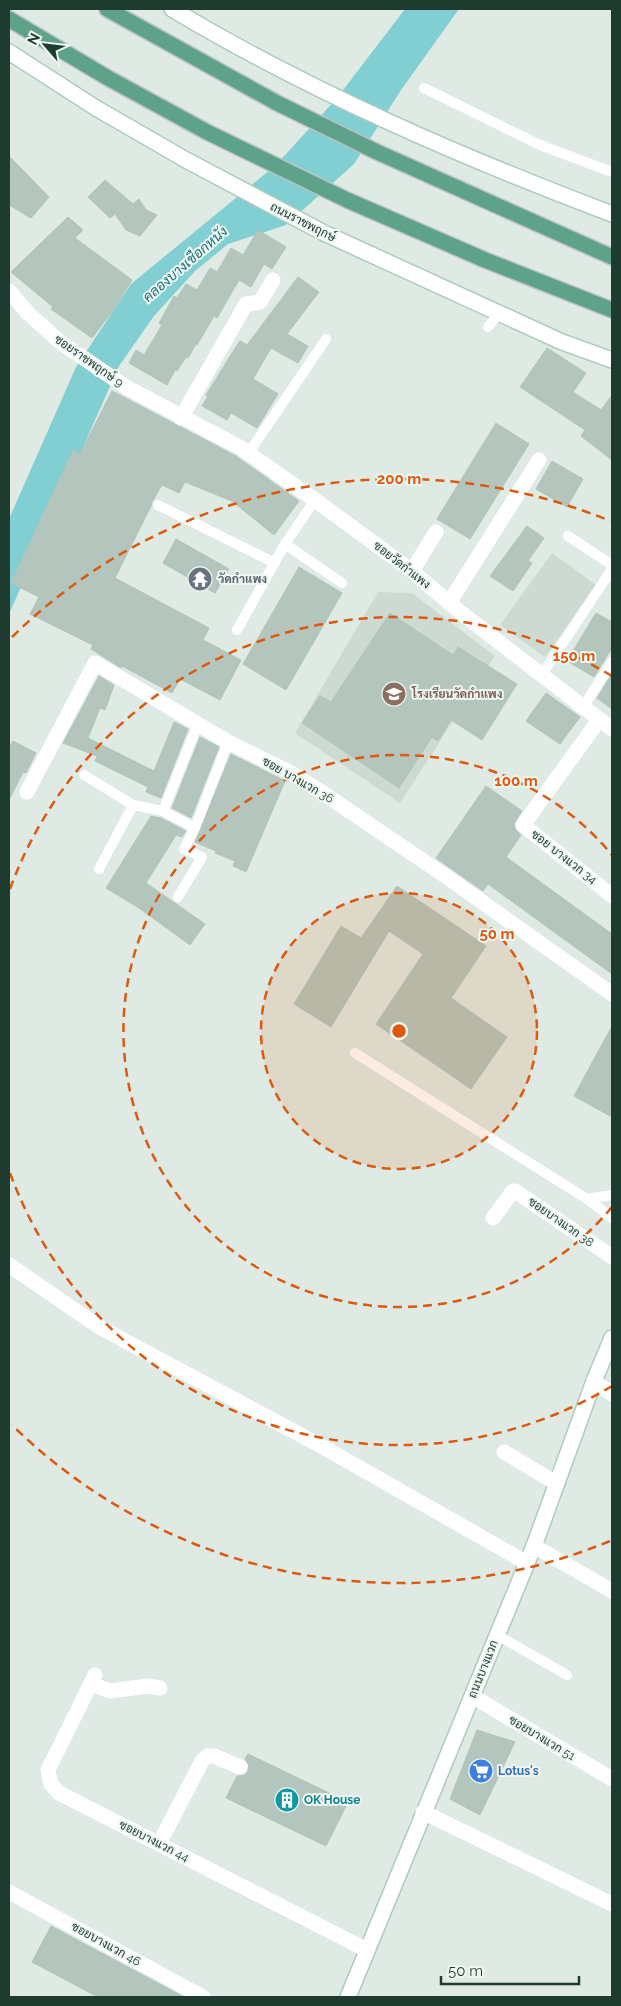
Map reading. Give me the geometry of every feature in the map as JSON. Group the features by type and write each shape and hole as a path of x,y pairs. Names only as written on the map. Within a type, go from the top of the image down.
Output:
{"main road":[{"path":"107,9 277,103 377,152 612,257"},
{"path":"9,19 108,78 206,132 347,200 485,260 605,308"}],"street":[{"path":"172,9 282,70 393,124 548,190 612,214"},
{"name":"ถนนราชพฤกษ์","path":"9,52 96,108 186,160 324,233 562,342 612,360"},
{"path":"181,418 246,304 260,302 272,280"},
{"name":"ซอยราชพฤกษ์ 9","path":"9,291 29,314 60,342 118,382 181,418"},
{"name":"ซอยวัดกำแพง","path":"181,418 248,454 315,500 412,571 541,676 612,729"},
{"path":"449,603 539,460"},
{"path":"412,571 436,532"},
{"name":"ซอย บางแวก 36","path":"27,792 95,663 228,742 293,774 320,791 444,875 612,994"},
{"name":"ซอย บางแวก 34","path":"599,720 523,825 612,896"},
{"name":"ซอยบางแวก 38","path":"493,1218 512,1191 515,1191 612,1257"},
{"path":"9,1265 101,1328 323,1447 527,1562"},
{"name":"ถนนบางแวก","path":"348,1997 534,1546 594,1381 612,1338"},
{"path":"594,1381 612,1394"},
{"path":"504,1452 556,1483"},
{"path":"534,1546 612,1591"},
{"name":"ซอยบางแวก 44","path":"160,1688 148,1686 110,1692 93,1680 48,1770 51,1784 59,1793 367,1950"},
{"name":"ซอยบางแวก 51","path":"472,1696 612,1779"},
{"path":"159,1844 202,1761 207,1756 214,1756 240,1767"},
{"path":"423,1812 612,1904"},
{"name":"ซอยบางแวก 46","path":"9,1892 202,1997"}],"lane":[{"path":"424,88 540,145 612,172"},
{"path":"488,327 498,313"},
{"path":"248,454 326,339"},
{"path":"237,630 286,544 315,500"},
{"path":"158,505 275,563"},
{"path":"568,536 612,565"},
{"path":"286,544 342,583"},
{"path":"541,676 612,570"},
{"path":"583,707 612,662"},
{"path":"163,811 198,724"},
{"path":"178,897 202,857 184,849 195,828 228,742"},
{"path":"84,775 133,805 163,811 195,828"},
{"path":"99,869 133,805"},
{"path":"355,1053 587,1199 612,1218"},
{"path":"587,1199 612,1195"},
{"path":"497,1635 567,1675"}],"shaded area":[{"path":"552,553 596,585 545,657 500,625"},
{"name":"โรงเรียนวัดกำแพง","path":"378,592 412,593 495,656 400,803 295,733"}],"water":[{"name":"คลองบางเชือกหนัง","path":"405,9 459,9 401,90 354,164 286,225 228,244 195,271 154,316 119,366 9,614 9,519 76,367 131,284 276,165 337,98"}],"building":[{"path":"9,156 49,197 31,218 9,205"},
{"path":"105,180 133,204 139,199 146,210 157,215 140,236 126,230 115,214 110,218 88,197"},
{"path":"68,217 83,230 75,238 132,280 114,309 92,338 51,309 53,307 11,272"},
{"path":"258,230 286,247 272,269 264,264 251,287 239,280 217,318 214,316 197,345 177,371 175,370 167,385 129,363 136,350 144,355 162,325 159,323 174,296 177,298 186,284 197,290 210,268 217,272 231,248 243,255"},
{"path":"298,277 319,292 287,334 308,346 298,363 271,348 253,379 278,394 257,428 231,413 227,420 202,406 208,396 206,395 239,342 247,345"},
{"path":"547,348 586,373 573,392 601,410 612,395 612,460 581,436 585,430 520,387"},
{"path":"112,391 236,456 299,501 274,535 232,501 185,482 179,493 162,485 115,578 209,628 203,640 241,660 220,700 180,679 172,693 122,666 121,668 91,649 93,645 30,614 39,597 11,583 73,450 80,454"},
{"path":"496,423 529,444 470,539 437,519"},
{"path":"552,461 583,479 567,507 536,489"},
{"path":"527,526 544,538 528,561 532,563 513,591 490,576"},
{"path":"176,539 229,569 215,593 163,563"},
{"path":"299,567 342,593 286,690 243,664"},
{"name":"โรงเรียนวัดกำแพง","path":"390,613 453,655 458,647 517,684 482,740 451,720 438,741 432,737 399,788 302,723 320,696 331,702"},
{"path":"596,613 612,622 612,648 594,677 567,661"},
{"path":"612,674 612,709 597,698"},
{"path":"99,676 114,685 105,710 100,708 88,738 154,771 174,722 188,729 161,798 146,792 148,787 95,761 97,756 63,743"},
{"path":"546,693 580,717 560,744 526,721"},
{"path":"200,737 219,747 191,818 172,808"},
{"path":"13,741 36,753 26,773 23,772 9,800 9,749"},
{"path":"231,754 285,781 246,872 233,866 235,861 195,842"},
{"path":"486,786 522,811 514,824 515,829 521,835 506,857 612,934 612,974 488,884 483,891 436,858"},
{"path":"151,816 161,818 186,831 182,837 176,835 146,883 205,924 190,945 139,908 106,888"},
{"path":"397,886 486,946 451,998 507,1037 471,1089 376,1024 423,954 389,931 331,1027 294,1004 341,926 361,938"},
{"path":"612,1026 612,1117 574,1096"},
{"name":"Lotus's","path":"477,1730 515,1742 480,1815 450,1799"},
{"name":"OK House","path":"248,1754 348,1802 326,1846 226,1798 237,1776 245,1775 248,1771 249,1765 245,1759"},
{"path":"51,1926 184,1997 98,1997 32,1962"}],"place":[{"name":"วัดกำแพง","path":"200,579"},
{"name":"โรงเรียนวัดกำแพง","path":"394,694"},
{"name":"Lotus's","path":"481,1771"},
{"name":"OK House","path":"287,1800"}]}
